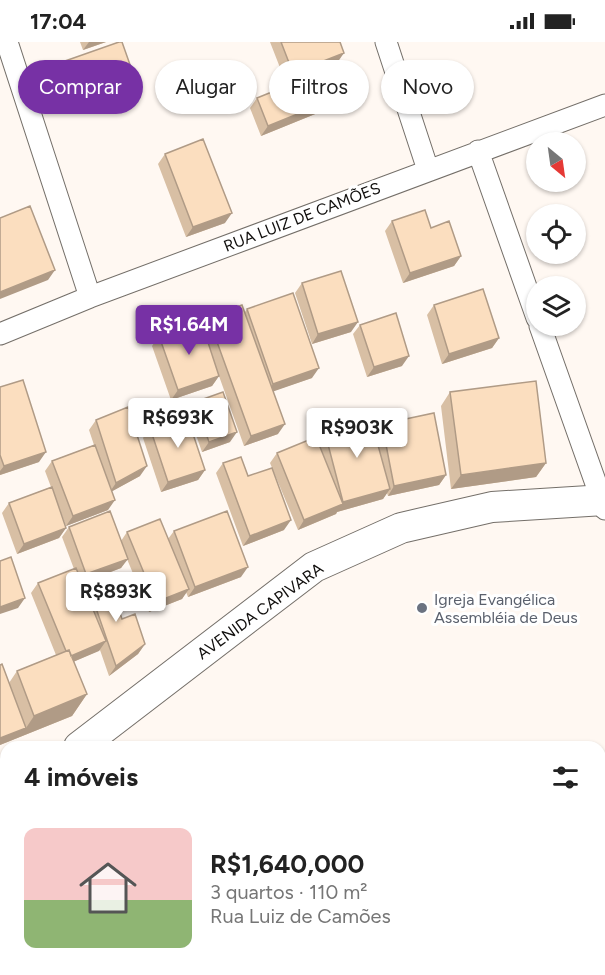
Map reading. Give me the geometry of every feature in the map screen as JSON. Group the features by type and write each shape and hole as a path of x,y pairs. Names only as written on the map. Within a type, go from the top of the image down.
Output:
{"main road":[{"name":"AVENIDA CAPIVARA","path":"87,741 314,567 401,528 492,507 604,503"}],"street":[{"path":"7,42 90,297"},
{"path":"386,42 428,170"},
{"name":"RUA LUIZ DE CAMÕES","path":"0,334 90,297 605,105"},
{"path":"478,152 526,287"},
{"path":"544,336 604,503"}],"building":[{"path":"122,42 128,60 68,60"},
{"path":"281,42 340,42 344,53 326,60 288,60"},
{"path":"269,93 269,114 298,114 268,126 257,98"},
{"path":"203,139 232,213 193,227 165,154"},
{"path":"30,206 55,270 0,292 0,218"},
{"path":"425,210 431,228 449,221 461,256 410,273 392,221"},
{"path":"341,271 358,322 318,334 302,283"},
{"path":"483,289 499,338 449,354 434,305"},
{"path":"293,293 319,368 273,384 247,309"},
{"path":"242,305 285,424 251,436 208,317"},
{"path":"396,313 409,356 374,367 360,325"},
{"path":"201,321 219,376 178,390 159,336"},
{"path":"23,380 46,452 4,466 0,455 0,387"},
{"path":"536,381 546,463 461,475 450,392"},
{"path":"223,392 237,432 209,442 195,402"},
{"path":"128,407 147,466 116,483 96,420"},
{"path":"434,413 446,475 394,486 382,424"},
{"path":"187,416 205,470 168,482 150,428"},
{"path":"370,416 390,489 343,502 324,429"},
{"path":"316,437 343,504 304,520 277,453"},
{"path":"95,445 115,500 73,516 52,461"},
{"path":"241,457 248,476 272,468 291,520 250,536 223,463"},
{"path":"52,487 66,528 24,544 9,503"},
{"path":"110,511 128,559 86,574 69,527"},
{"path":"227,511 248,567 195,587 174,531"},
{"path":"160,519 189,589 156,602 127,532"},
{"path":"11,557 25,598 0,607 0,561"},
{"path":"76,568 106,641 71,656 69,650 66,651 38,583"},
{"path":"108,578 122,619 135,614 145,644 116,666 88,585"},
{"path":"69,650 87,694 34,716 17,671"},
{"path":"2,664 26,728 0,738 0,665"}],"place":[{"name":"Igreja Evangélica Assembléia de Deus","path":"422,608"}]}
